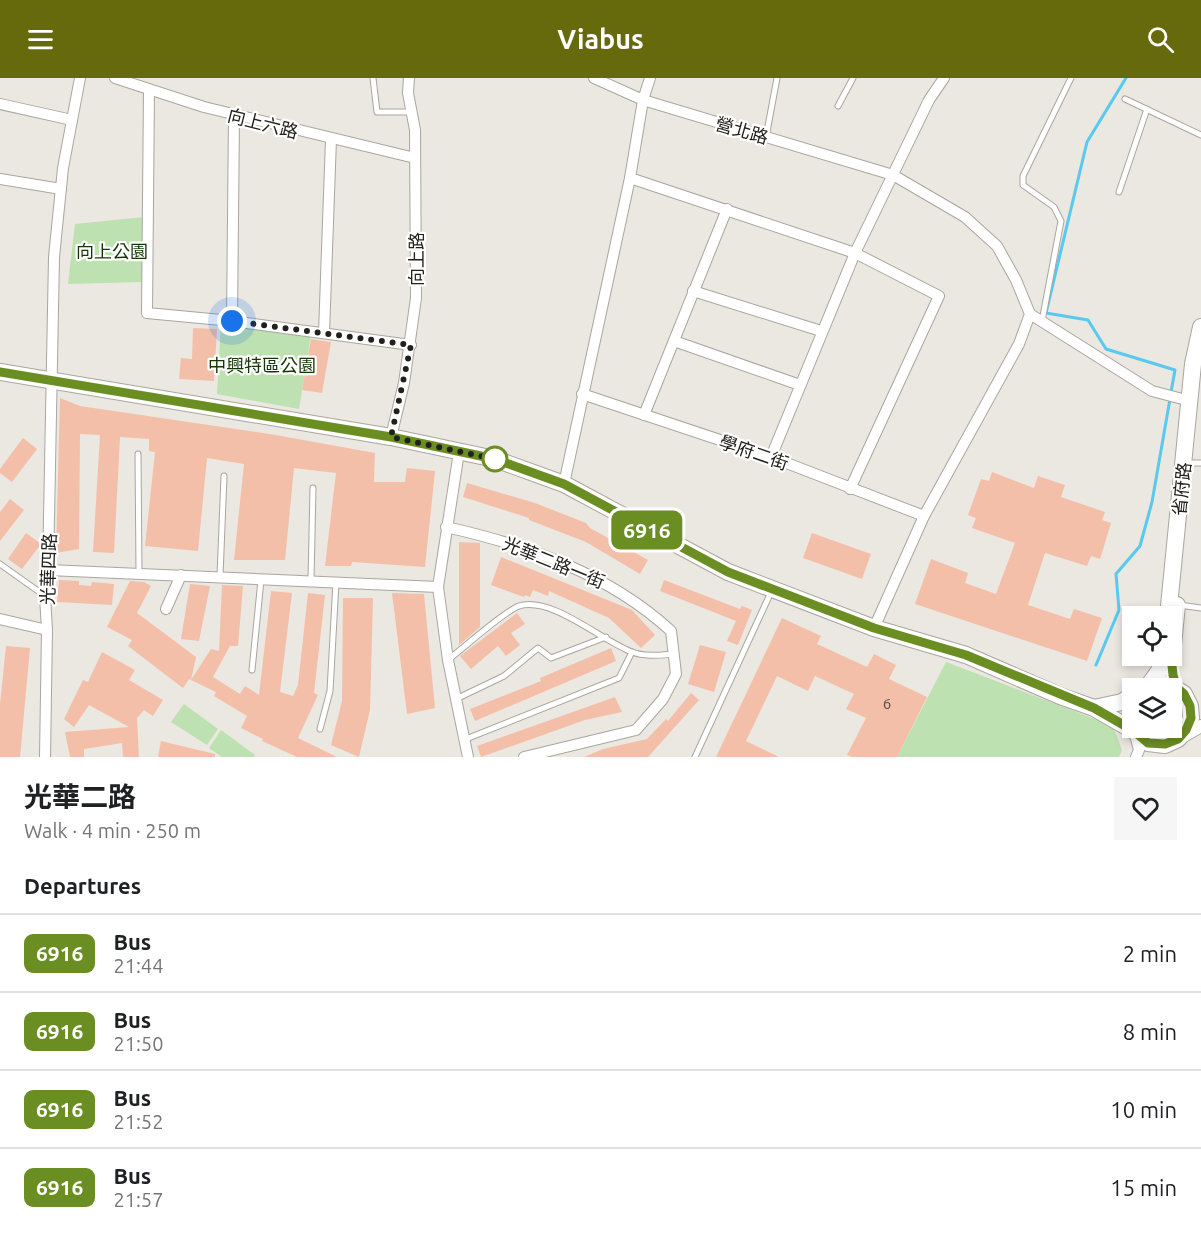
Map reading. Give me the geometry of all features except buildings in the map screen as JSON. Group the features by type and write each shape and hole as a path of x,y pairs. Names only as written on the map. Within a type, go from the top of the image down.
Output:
{"main road":[{"name":"省府路","path":"1171,606 1193,463 1196,403 1193,364 1201,327"},
{"path":"0,372 391,437 495,459 564,484 708,562 874,628 966,655 1094,708 1122,724"},
{"name":"省府路","path":"1182,693 1190,706 1191,718 1182,734"},
{"path":"1094,708 1114,705 1122,701"},
{"path":"1142,738 1148,743 1165,744 1178,739"}],"street":[{"name":"光華四路","path":"45,757 47,630 45,596 48,570 54,257 61,189 80,78"},
{"name":"向上六路","path":"115,78 234,115 415,158"},
{"name":"向上路","path":"391,437 411,345 416,298 415,130 409,78"},
{"name":"營北路","path":"594,78 643,99 893,175 965,217 997,246 1016,280 1030,314"},
{"path":"564,484 630,178 643,99 650,78"},
{"path":"771,457 855,253 928,100 944,78"},
{"path":"149,90 147,313 232,321 411,345"},
{"path":"0,104 72,120"},
{"path":"232,321 234,115"},
{"path":"324,333 331,139"},
{"path":"0,178 61,189"},
{"path":"630,178 855,253 939,296 850,489"},
{"path":"644,415 727,209"},
{"path":"693,291 821,331"},
{"path":"874,628 924,516 1018,344 1030,314 1152,391 1196,403"},
{"path":"674,341 800,385"},
{"name":"學府二街","path":"582,394 771,457 924,516"},
{"path":"459,452 438,587 448,660 468,757"},
{"name":"光華二路一街","path":"446,527 495,538 602,580 647,609 671,631 676,674 663,699 636,730 524,757"},
{"path":"48,570 438,587"},
{"path":"166,609 181,575"},
{"path":"0,619 47,630"},
{"path":"1182,692 1201,704"},
{"path":"1166,757 1178,739 1201,726"},
{"path":"1136,738 1139,750 1136,757"}],"lane":[{"path":"373,78 376,112 412,112"},
{"path":"766,137 777,78"},
{"path":"838,105 853,78"},
{"path":"1042,322 1061,221 1054,207 1023,185 1023,176 1071,78"},
{"path":"1125,99 1201,135"},
{"path":"1119,192 1147,109"},
{"path":"138,454 139,573"},
{"path":"220,576 224,476"},
{"path":"311,580 313,488"},
{"path":"0,564 45,596"},
{"path":"252,670 261,578"},
{"path":"320,729 330,691 336,581"},
{"path":"695,757 772,589"},
{"path":"448,660 517,607 532,604 548,609 632,652 652,656 675,654"},
{"path":"1182,608 1201,608"},
{"path":"456,699 504,676 538,648 551,658 606,637"},
{"path":"466,739 619,678 632,652"}],"green space":[{"name":"向上公園","path":"144,217 143,282 68,284 75,224"},
{"name":"中興特區公園","path":"221,323 311,335 299,409 217,394"},
{"path":"946,662 1113,726 1122,750 1119,757 897,757"},
{"path":"184,704 218,729 207,745 171,722"},
{"path":"221,730 255,755 254,757 222,757 209,748"}],"waterway":[{"path":"1126,78 1087,142 1046,313 1088,320 1106,349 1175,370 1171,392"},
{"path":"1096,665 1119,610 1116,574 1140,546 1152,502 1170,399"}],"bus line":[{"name":"6916","path":"0,372 391,437 495,459 564,484 669,543 728,572 874,628 966,655 1060,696 1094,708 1134,731 1148,743 1165,744 1178,739 1186,730 1191,718 1190,706 1184,694 1177,688 1172,666"}],"route":[{"path":"232,321 411,345 405,383 391,437 495,459"}]}
